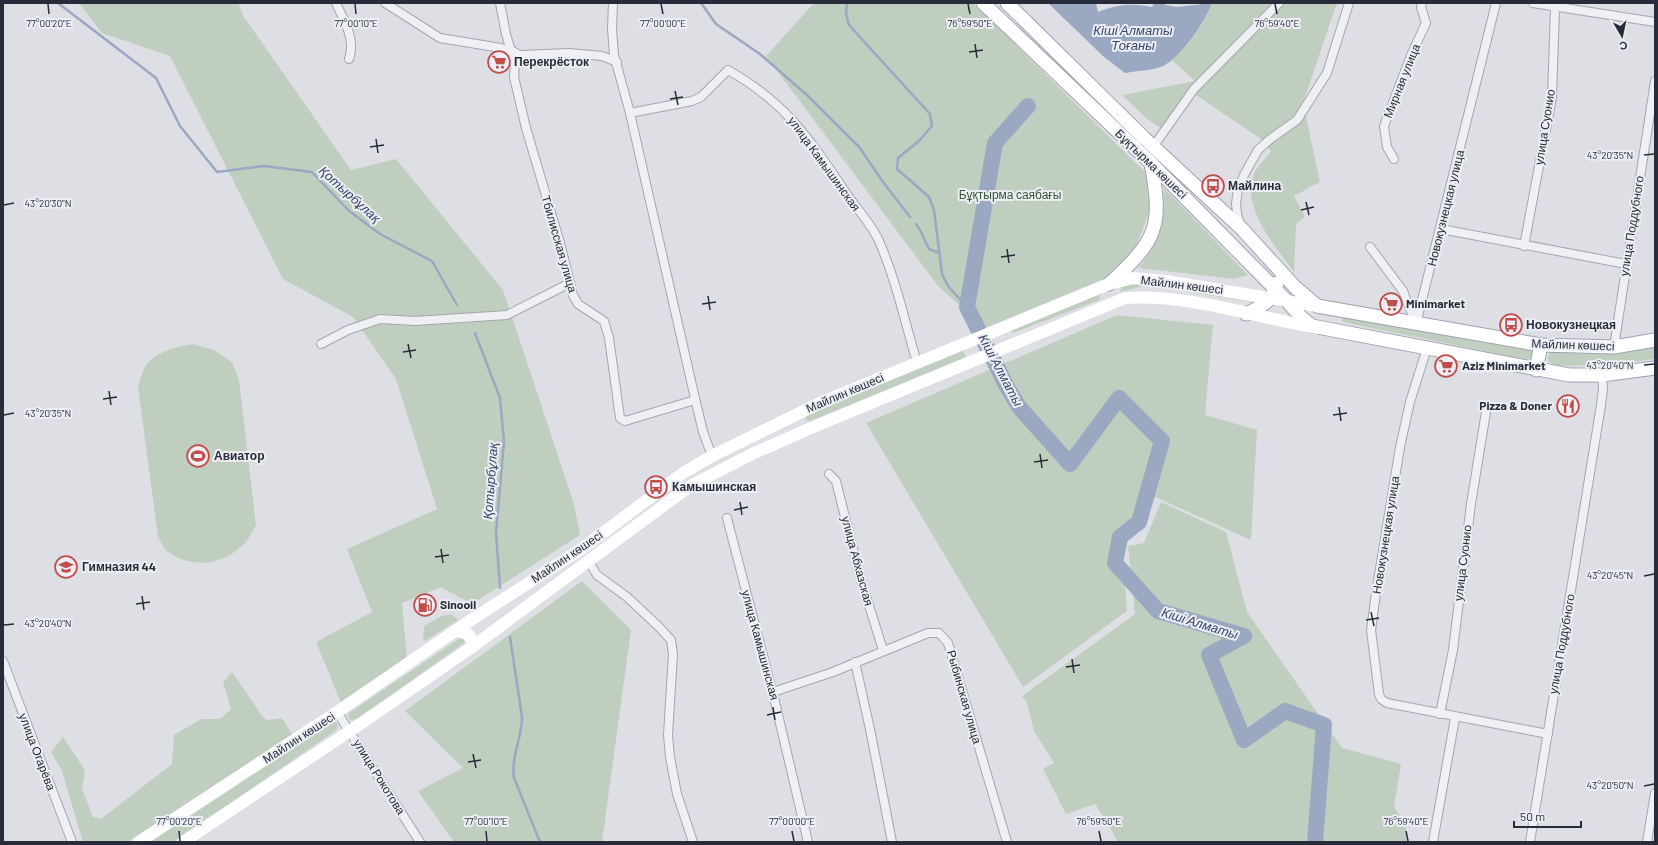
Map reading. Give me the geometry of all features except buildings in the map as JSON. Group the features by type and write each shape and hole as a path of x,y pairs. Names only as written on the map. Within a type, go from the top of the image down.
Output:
{"main road":[{"name":"Бұқтырма көшесі","path":"983,3 1151,163 1273,294 1286,300 1307,323 1317,328"},
{"name":"Бұқтырма көшесі","path":"1007,3 1153,147 1242,229 1295,287 1317,306"},
{"path":"1109,284 1142,251 1154,226 1157,213 1156,193 1151,163"},
{"path":"1246,314 1261,307 1273,294 1278,268"},
{"name":"Майлин көшесі","path":"139,842 337,712 455,631 580,550 683,473 712,456 822,402 1109,284 1133,278 1273,294"},
{"name":"Майлин көшесі","path":"183,842 350,731 472,647 690,486 811,428 1125,298 1146,296 1185,301 1317,328 1569,375 1602,375 1655,368"},
{"name":"Майлин көшесі","path":"1286,300 1541,346 1614,347 1655,340"},
{"path":"1536,370 1541,346"},
{"path":"455,631 466,632 472,641 472,647"}],"street":[{"path":"336,3 348,30 352,50 349,59"},
{"path":"385,3 440,38 510,50 518,55 569,53 602,56 617,62"},
{"path":"399,12 401,3"},
{"name":"Тбилисская улица","path":"500,3 510,50 515,65 514,77 526,128 560,243 570,284 578,304 604,321 609,338 620,418 625,421 695,400"},
{"path":"613,3 612,29 617,62 695,400 712,456"},
{"path":"1153,147 1194,89 1279,3"},
{"path":"1242,229 1237,214 1236,203 1238,190 1244,175 1258,150 1297,120 1327,73 1349,3"},
{"name":"Мирная улица","path":"1394,159 1387,147 1384,126 1412,53 1426,23 1421,7 1422,3"},
{"name":"Новокузнецкая улица","path":"1416,324 1441,229 1496,3"},
{"path":"1533,3 1555,8 1655,22"},
{"name":"улица Суонио","path":"1524,246 1552,97 1555,8"},
{"name":"улица Камышинская","path":"630,113 692,101 701,97 728,70 751,83 769,96 793,119 815,148 878,240 896,286 917,363"},
{"name":"улица Поддубного","path":"1614,347 1655,81"},
{"path":"1441,229 1524,246 1626,264"},
{"path":"1370,247 1403,291 1416,324"},
{"path":"321,344 348,330 380,319 414,321 506,315 570,284"},
{"name":"Новокузнецкая улица","path":"1427,348 1410,402 1400,447 1371,630 1381,699 1387,703 1455,718 1548,734"},
{"name":"улица Поддубного","path":"1530,842 1588,489 1603,389 1602,375"},
{"name":"улица Суонио","path":"1440,714 1453,650 1471,504 1486,412"},
{"name":"улица Абхазская","path":"829,474 836,481 860,577 883,650"},
{"name":"улица Камышинская","path":"727,518 773,692 808,842"},
{"path":"589,562 597,575 627,597 671,640 674,654 668,735 670,757 677,794 694,842"},
{"name":"Рыбинская улица","path":"773,692 833,672 883,650 928,633 939,633 948,643 1007,842"},
{"name":"улица Огарёва","path":"3,661 72,842"},
{"path":"855,662 870,729 892,842"},
{"name":"улица Рокотова","path":"337,712 420,842"},
{"path":"1433,842 1455,718"},
{"path":"1647,842 1655,793"}],"green space":[{"path":"79,3 238,3 244,17 351,170 396,159 503,290 574,504 580,535 472,604 441,587 402,603 407,660 341,703 316,642 372,612 347,549 437,509 396,379 353,317 283,279 170,56 102,33"},
{"name":"Бұқтырма саябағы","path":"814,3 973,3 1146,173 1150,210 1136,247 1111,276 985,328 938,286 766,56"},
{"path":"1212,3 1337,3 1303,103 1320,182 1294,196 1305,217 1296,224 1294,272 1270,239 1256,214 1252,201 1251,189 1254,173 1271,151 1261,139 1193,93 1195,82 1162,129 1147,119 1122,95 1195,81 1172,60 1195,34 1205,19"},
{"path":"1164,188 1248,275 1234,279 1139,268 1152,248 1160,231 1163,212"},
{"path":"1144,282 1284,307 1158,287 1144,286 1120,292 1123,284"},
{"path":"1102,290 1099,300 1013,333 1010,330"},
{"path":"1117,315 1213,325 1205,415 1257,430 1251,540 1155,497 1122,551 1127,611 1023,687 866,423"},
{"path":"1342,317 1533,347 1535,352 1534,356 1530,359 1519,358 1343,322"},
{"name":"Авиатор","path":"193,344 214,350 232,362 239,380 256,525 242,546 234,552 216,561 197,563 187,561 168,552 158,537 138,387 143,371 153,358 173,348"},
{"path":"1655,344 1655,359 1604,365 1556,366 1548,361 1548,356 1552,351 1586,354 1613,353"},
{"path":"962,349 966,357 813,420 808,421 804,416"},
{"path":"1161,502 1226,532 1247,612 1342,748 1401,764 1394,807 1406,825 1406,842 1118,842 1095,804 1066,814 1043,769 1054,763 1034,731 1027,703 1022,696 1135,614 1128,546 1144,543"},
{"path":"582,581 631,630 602,842 454,842 418,791 463,768 405,711"},
{"path":"444,615 453,615 458,620 425,641 423,637 424,626"},
{"path":"460,638 464,640 464,643 358,719 350,720 348,716 349,713"},
{"path":"232,672 263,717 267,720 282,718 293,736 127,842 83,842 62,771 51,752 63,737 85,770 82,789 93,817 101,819 172,764 174,735 201,719 220,719 231,709 223,682"},
{"path":"335,720 338,726 335,731 174,842 143,842"}],"water":[{"name":"Кіші Алматы Тоғаны","path":"1048,3 1096,3 1098,12 1112,7 1125,5 1152,7 1154,3 1165,3 1165,5 1177,7 1212,3 1209,11 1193,37 1172,60 1161,67 1125,73 1103,56"}],"waterway":[{"name":"Қотырбұлақ","path":"58,3 156,78 180,126 217,172 264,166 312,172 348,210 380,234 432,261 457,305"},
{"path":"701,3 716,24 760,54 807,95 860,148 883,182 910,217"},
{"path":"847,3 846,14 849,25 930,114 932,126 919,141 898,158 897,169 929,197 934,210 942,274 948,286 967,307"},
{"name":"Кіші Алматы","path":"1028,106 995,143 967,307 1007,387 1019,407 1070,464 1119,398 1162,441 1139,522 1120,537 1115,563 1158,611 1244,636 1209,655 1244,740 1285,711 1324,725 1315,842"},
{"path":"916,224 929,249 939,253"},
{"name":"Қотырбұлақ","path":"475,333 500,398 504,442 496,532 500,588"},
{"name":"Қотырбұлақ","path":"510,637 522,717 522,725 514,762 514,778 540,842"}],"place":[{"name":"Перекрёсток","path":"499,62"},
{"name":"Майлина","path":"1213,186"},
{"name":"Minimarket","path":"1391,304"},
{"name":"Новокузнецкая","path":"1511,325"},
{"name":"Aziz Minimarket","path":"1446,366"},
{"name":"Pizza & Doner","path":"1568,406"},
{"name":"Авиатор","path":"198,456"},
{"name":"Камышинская","path":"656,487"},
{"name":"Гимназия 44","path":"66,567"},
{"name":"Sinooil","path":"425,605"}]}
